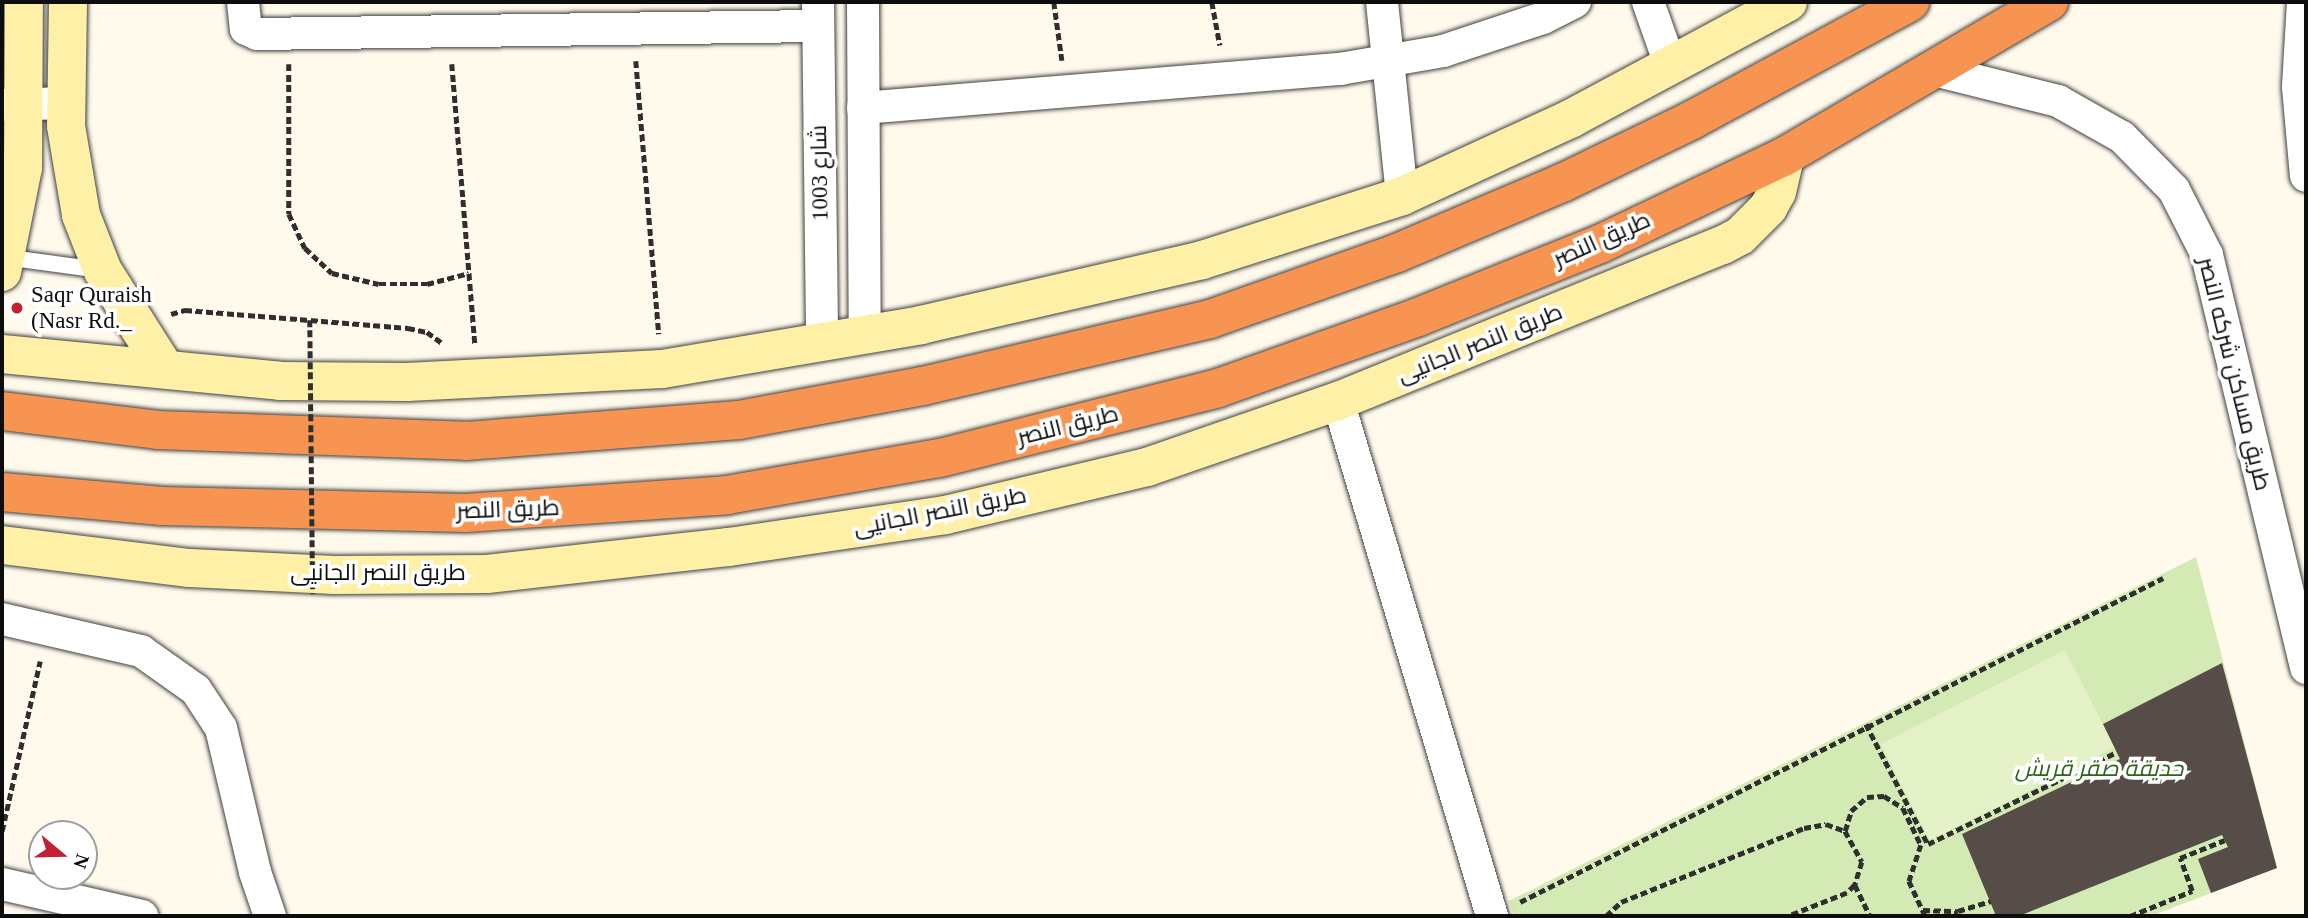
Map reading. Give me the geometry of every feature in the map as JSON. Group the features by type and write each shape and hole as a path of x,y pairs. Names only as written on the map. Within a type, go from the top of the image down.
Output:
{"highway":[{"path":"2,411 158,430 466,441 739,420 923,386 1210,319 1397,253 1564,182 1680,126 1910,2"},
{"name":"طريق النصر","path":"2,492 162,506 466,513 727,495 940,458 1218,388 1418,317 1600,244 1785,156 2049,2"}],"main road":[{"path":"3,262 23,168 13,105 24,2"},
{"path":"68,2 66,103 71,171 103,271 164,367"},
{"path":"2,354 164,367 280,381 478,377 662,369 865,336 1202,260 1402,196 1572,118 1788,2"},
{"name":"طريق النصر الجانيى","path":"2,545 190,568 334,575 487,574 729,547 945,515 1147,467 1338,401 1740,236 1755,223 1777,192 1785,156"}],"street":[{"path":"243,2 246,29 257,34 633,29 818,14"},
{"name":"شارع 1003","path":"863,2 865,336"},
{"path":"1382,2 1402,196"},
{"path":"863,108 1066,92 1388,61 1443,51 1544,18 1575,2"},
{"path":"1648,2 1671,67"},
{"path":"2303,2 2298,87 2306,176"},
{"name":"شارع 1003","path":"818,14 822,344"},
{"name":"طريق مساكن شركه النصر","path":"1934,70 2058,101 2122,137 2174,190 2207,256 2306,668"},
{"path":"13,105 66,103"},
{"path":"821,229 863,226"},
{"path":"1338,401 1503,910"},
{"path":"2,619 141,651 196,690 221,728 255,872 270,916"},
{"path":"2,884 142,916"}],"lane":[{"path":"3,262 103,271"}],"path":[{"path":"1054,2 1066,92"},
{"path":"1212,2 1226,77"},
{"path":"633,29 662,369"},
{"path":"289,32 289,214 304,248 332,273 379,284 427,284 469,272"},
{"path":"449,32 478,377"},
{"path":"185,310 408,328"},
{"path":"310,320 313,594"},
{"path":"1503,910 1866,724 2163,578"},
{"path":"2,831 47,629"},
{"path":"1866,724 1928,844 2117,752"},
{"path":"1845,831 1852,811 1867,797 1884,796 1897,803 1921,845 1909,877 1925,916"},
{"path":"1606,916 1621,902 1804,828 1826,824 1845,831 1860,850 1862,862 1855,885 1847,893 1789,916"},
{"path":"2130,916 2192,891 2180,858 2225,841"},
{"path":"1855,885 1870,916"},
{"path":"1922,910 1958,911 1990,901"}],"green space":[{"name":"حديقة صقر قريش","path":"2196,557 2277,868 2151,916 1514,916 1509,901"},
{"path":"2065,650 2114,747 1930,841 1881,744"}],"building":[{"path":"2222,663 2277,868 2211,893 2198,859 2228,847 2222,835 2019,916 1996,916 1962,834 2120,759 2103,724"}],"place":[{"name":"Saqr Quraish (Nasr Rd._","path":"17,308"}]}
